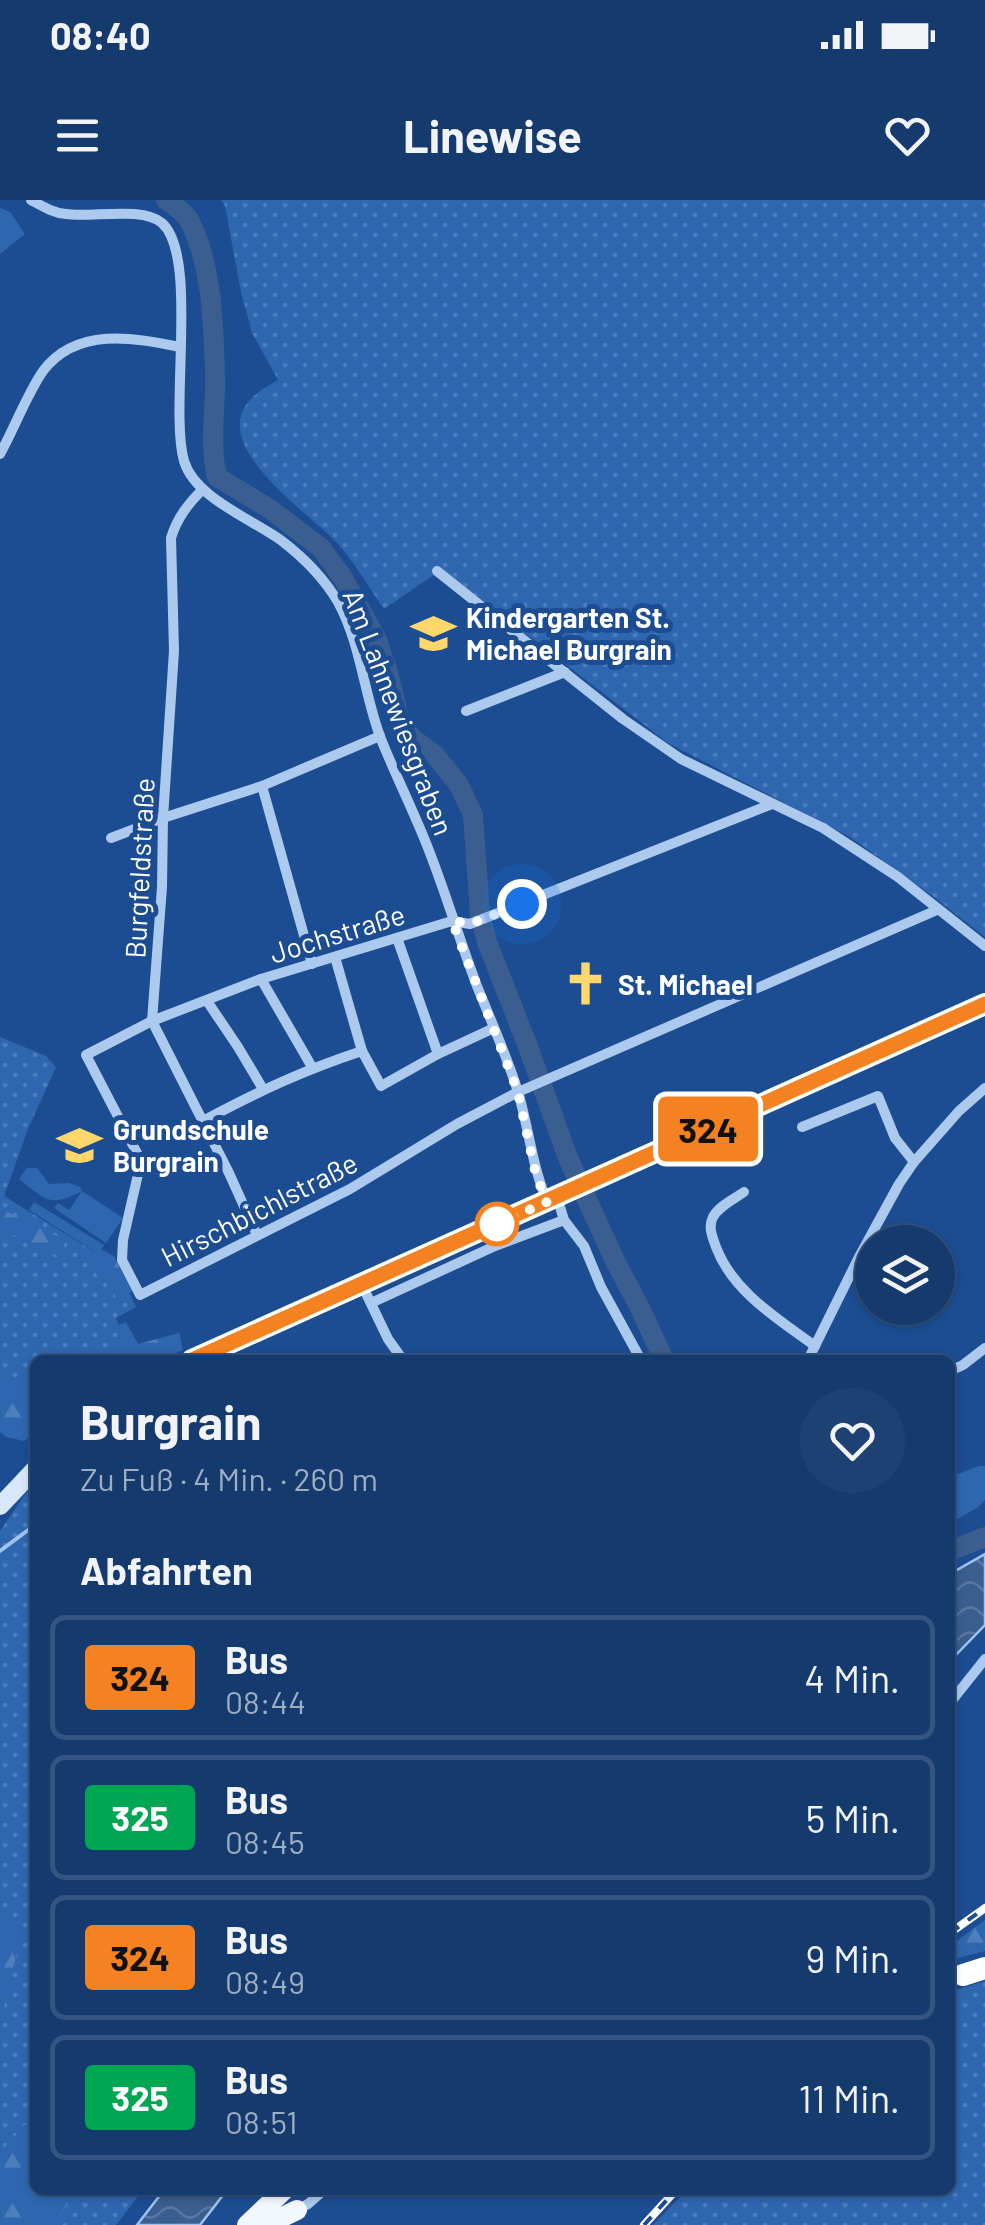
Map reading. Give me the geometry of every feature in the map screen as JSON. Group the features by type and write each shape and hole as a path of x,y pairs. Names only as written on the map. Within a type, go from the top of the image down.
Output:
{"main road":[{"path":"246,2225 268,2195"},
{"path":"246,2225 279,2195"},
{"path":"266,2225 296,2210"}],"street":[{"path":"31,200 66,214 155,218 173,237 182,316 181,448 185,465 203,490"},
{"path":"0,454 44,371 75,345 101,338 126,338 180,347"},
{"name":"Am Lahnewiesgraben","path":"203,490 281,540 308,564 338,603 355,646 380,736 427,844 452,921 518,1092 536,1175 584,1246 637,1355"},
{"name":"Burgfeldstraße","path":"152,1021 174,651 171,538 182,513 203,490"},
{"path":"438,571 681,760 823,828 859,850 985,946"},
{"path":"466,711 565,672"},
{"path":"112,838 262,786 380,736"},
{"path":"262,786 312,964"},
{"name":"Jochstraße","path":"86,1056 152,1021 261,979 452,921 470,924 772,804"},
{"name":"Hirschbichlstraße","path":"86,1056 138,1156 122,1260 140,1295 350,1189 518,1092 937,910"},
{"path":"397,938 438,1054"},
{"path":"335,957 362,1051 380,1086 494,1028"},
{"path":"261,979 312,1067"},
{"path":"206,1002 263,1089"},
{"path":"203,1355 985,1004"},
{"path":"152,1021 257,1235"},
{"path":"203,1121 312,1067 362,1051"},
{"path":"744,1192 712,1218 710,1231 719,1254 740,1286 812,1355 886,1206 914,1162 959,1110 985,1088"},
{"path":"802,1127 878,1096 895,1138 914,1162"},
{"path":"372,1304 495,1246 564,1220"},
{"path":"362,1285 399,1355"},
{"path":"955,1369 985,1348"},
{"path":"0,1506 30,1474"},
{"path":"955,1697 985,1659"},
{"path":"296,2210 318,2195"}],"green space":[{"path":"221,200 985,200 985,937 850,837 668,743 438,572 384,609 337,543 263,472 241,433 241,414 253,397 278,380 252,333"},
{"path":"0,208 10,212 25,234 0,254"},
{"path":"0,1037 46,1056 56,1067 4,1196 116,1265 136,1307 116,1318 131,1352 139,1355 30,1355 30,1426 0,1414"},
{"path":"27,1168 37,1168 49,1184 69,1183 82,1191 62,1199 48,1199 19,1179"},
{"path":"82,1191 123,1218 106,1243 54,1208 58,1203 69,1210"},
{"path":"34,1202 104,1245 99,1254 29,1210"},
{"path":"0,1208 66,1241 58,1256 0,1229"},
{"path":"100,1249 114,1256 132,1291 125,1298 116,1297 87,1266 87,1254"},
{"path":"126,1322 138,1344 179,1333 183,1350 171,1355 126,1355 116,1326"},
{"path":"0,1378 30,1382 30,1437 24,1441 0,1432"},
{"path":"985,1466 985,1500 955,1520 955,1475"},
{"path":"30,1489 30,2195 139,2195 116,2225 0,2225 0,1531"},
{"path":"0,1918 10,1923 20,1939 0,2024"},
{"path":"985,1920 985,1951 955,1959 955,1942"},
{"path":"985,1981 985,2225 653,2225 682,2195 955,2195 955,1990"},
{"path":"30,2119 30,2195 74,2195 54,2225 0,2225 0,2152"}],"water":[{"path":"985,1554 985,1625 955,1656 955,1571"},
{"path":"160,2195 223,2195 200,2225 137,2225"}],"waterway":[{"path":"166,200 189,220 207,276 214,337 213,439 217,477 270,509 321,548 343,578 377,640 400,722 459,785 473,815 480,914 487,942 568,1158 662,1355"},
{"path":"0,1551 30,1529"},
{"path":"955,1549 985,1537"}],"railway":[{"path":"955,1929 985,1908"},
{"path":"644,2225 671,2195"}],"bus line":[{"name":"324","path":"203,1355 985,1004"}],"place":[{"name":"Kindergarten St. Michael Burgrain","path":"433,633"},
{"name":"St. Michael","path":"585,984"},
{"name":"Grundschule Burgrain","path":"80,1145"}],"route":[{"path":"497,1224 547,1202 536,1175 518,1092 452,921 470,924 522,904"}]}
